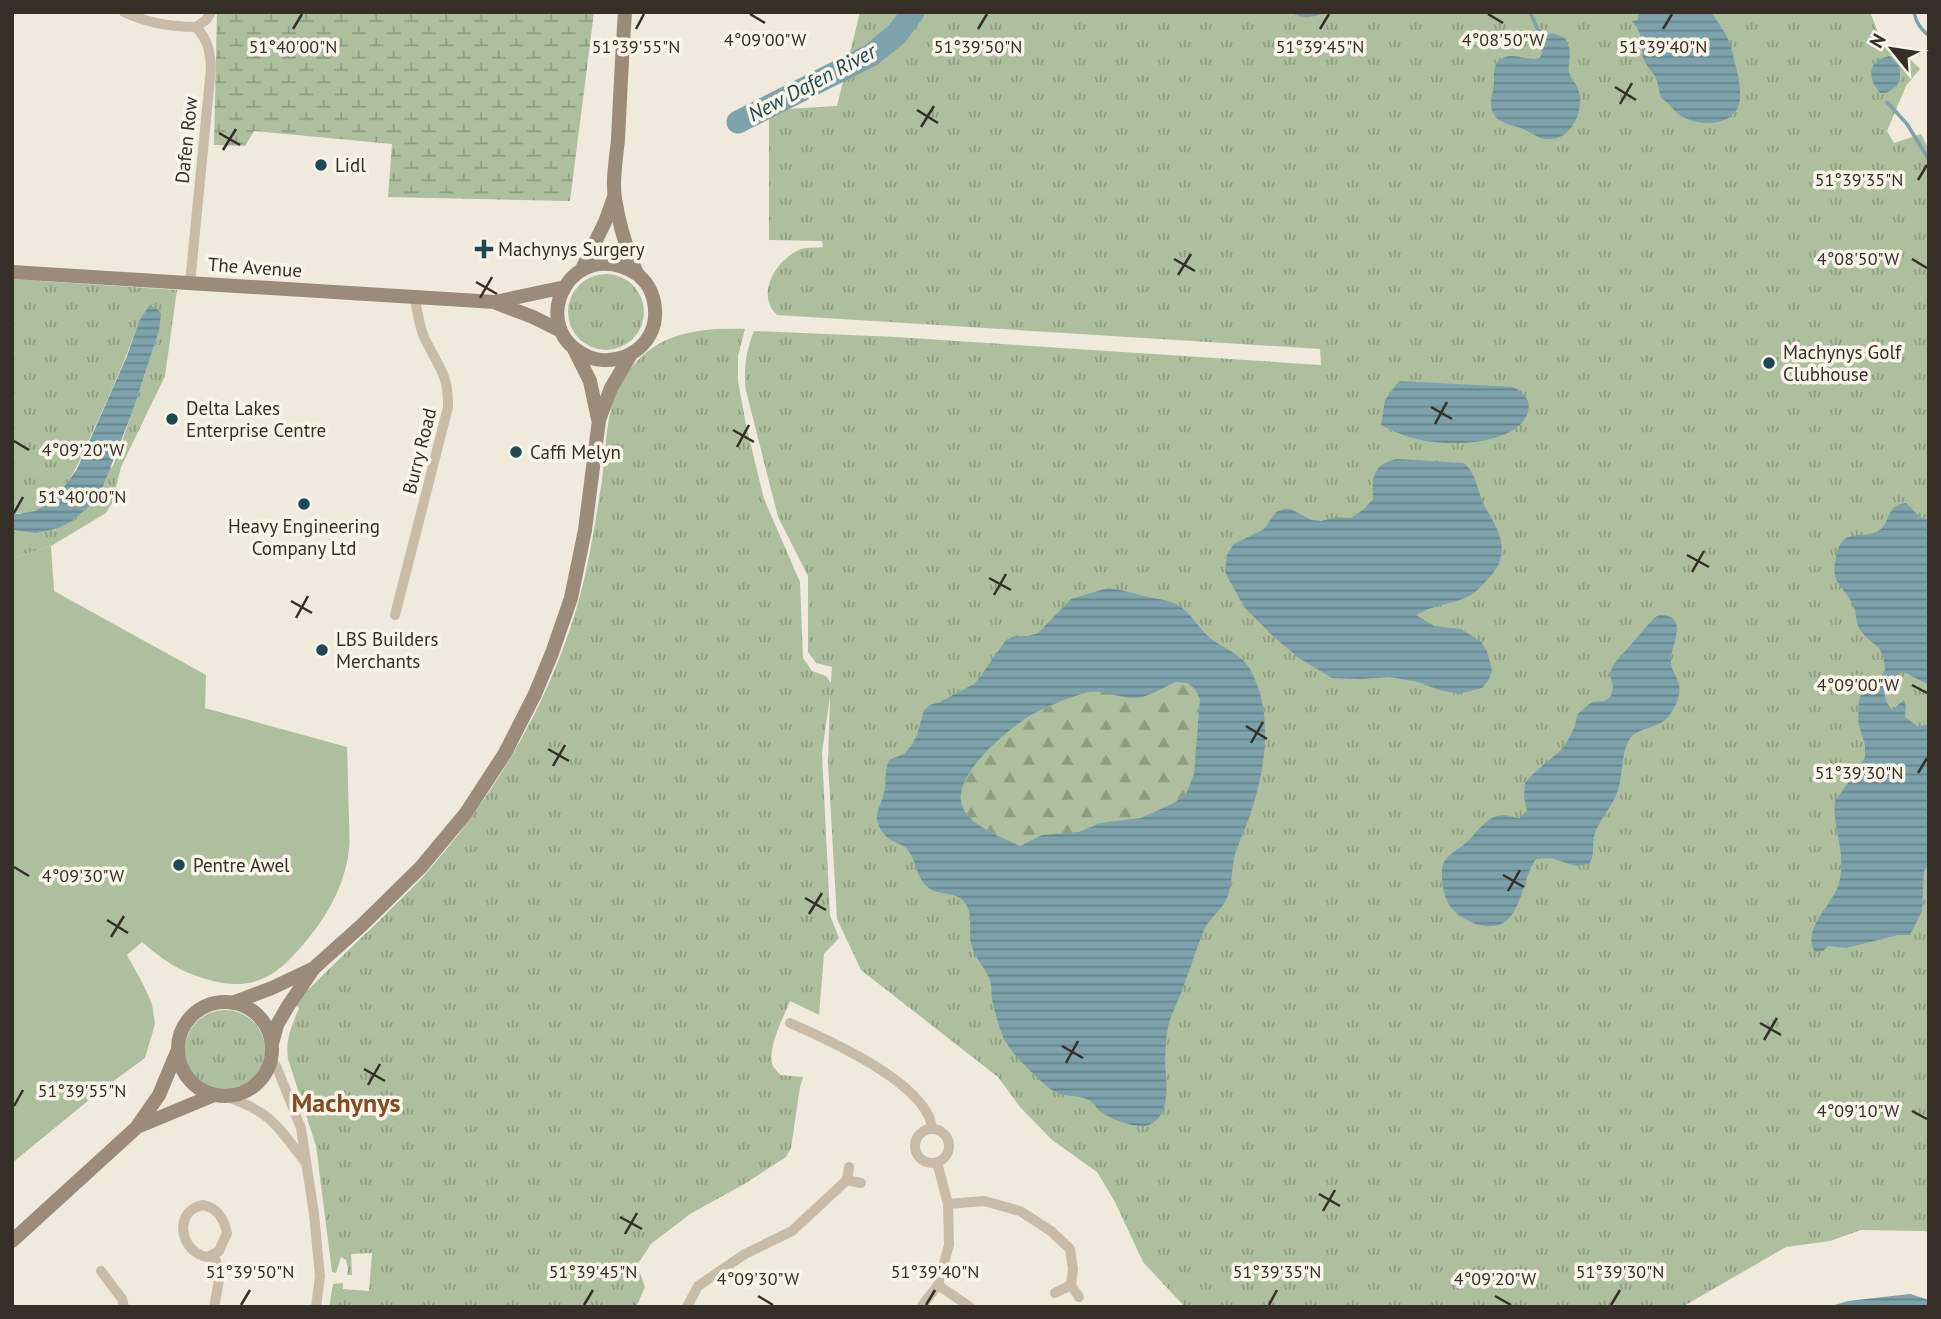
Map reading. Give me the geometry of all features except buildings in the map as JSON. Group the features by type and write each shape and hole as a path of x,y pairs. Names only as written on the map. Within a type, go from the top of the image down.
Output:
{"main road":[{"path":"582,269 605,222 614,195 625,12"},
{"path":"614,195 623,234 637,274"},
{"path":"136,1128 220,1096 237,1095 257,1084 266,1072 277,1025 314,968 421,867 466,813 505,752 535,694 571,597 586,530 598,420 611,388 631,354 650,333 655,315 651,292 645,282 637,274 617,264 605,263 582,269 572,277 559,298 557,310 561,331 574,349 590,381 598,420"},
{"name":"The Avenue","path":"12,272 495,302 565,286"},
{"name":"The Avenue","path":"495,302 561,331"},
{"path":"574,349 593,359 604,360 631,354"},
{"path":"12,1241 136,1128 159,1095 178,1050 185,1025 193,1015 211,1004 232,1003 314,968"},
{"path":"232,1003 243,1006 260,1018 268,1030 272,1051"},
{"path":"178,1050 185,1074 193,1084 203,1091 220,1096"}],"street":[{"path":"124,12 153,22 196,27 206,20 211,12"},
{"name":"Dafen Row","path":"190,283 211,68 209,47 196,27"},
{"name":"Burry Road","path":"395,615 448,407 449,390 444,374 423,335 415,298"},
{"path":"790,1023 846,1049 890,1076 918,1100 928,1115 932,1128"},
{"path":"272,1051 301,1128 320,1276 316,1307"},
{"path":"220,1096 246,1103 266,1115 279,1127 306,1164"},
{"path":"932,1128 942,1132 949,1140 950,1146 946,1156 937,1162 922,1160 915,1146 922,1132 932,1128"},
{"path":"921,1307 938,1284 949,1245 948,1204 937,1162"},
{"path":"687,1307 698,1286 745,1254 792,1231 847,1180 849,1167"},
{"path":"847,1180 860,1183"},
{"path":"948,1204 984,1201 1020,1211 1051,1231 1070,1250 1073,1269 1071,1285 1079,1297"},
{"path":"208,1206 214,1209 225,1224 227,1233 224,1243 214,1255 208,1258 196,1254 185,1242 183,1222 195,1207 208,1206"},
{"path":"214,1255 220,1275 214,1307"},
{"path":"101,1271 122,1299 124,1307"},
{"path":"938,1284 970,1307"},
{"path":"1055,1293 1071,1285"}],"green space":[{"path":"217,12 594,12 570,201 388,197 392,144 254,131 245,146 214,145"},
{"path":"860,12 1870,12 1884,47 1911,60 1920,69 1906,86 1887,131 1894,143 1921,134 1929,150 1929,1232 1861,1230 1830,1241 1786,1247 1682,1307 1185,1307 1143,1262 1115,1202 1097,1172 1052,1140 1020,1107 998,1077 861,970 837,919 828,763 830,696 822,753 830,915 839,938 824,954 819,1015 790,1001 774,1042 771,1059 780,1075 803,1077 791,1148 786,1157 690,1214 651,1244 637,1265 645,1287 636,1307 329,1307 333,1284 343,1283 343,1289 369,1291 372,1253 351,1254 352,1275 347,1275 346,1260 341,1257 336,1273 332,1272 316,1146 287,1052 288,1039 299,1008 296,1005 447,849 514,753 549,683 576,610 594,529 611,411 620,385 639,359 651,349 680,335 711,330 745,329 738,356 738,381 746,425 764,499 800,582 803,658 812,671 826,676 831,683 832,667 816,663 808,652 808,576 778,517 746,391 746,361 754,331 896,337 1321,365 1320,349 777,315 770,306 768,287 777,268 801,249 823,247 822,241 769,240 769,110 837,106"},
{"path":"606,274 621,277 633,285 641,297 644,312 641,327 633,339 621,347 606,350 591,347 579,339 571,327 568,312 571,297 579,285 591,277"},
{"path":"12,279 177,290 165,376 121,467 112,503 106,513 51,546 12,559 12,530 24,531 113,466 159,331 139,321 85,449 62,489 42,508 24,513 12,512"},
{"name":"Pentre Awel","path":"51,546 54,591 206,675 205,708 347,747 349,845 341,884 324,917 288,961 266,977 239,984 206,979 171,964 142,942 127,955 152,1004 155,1024 145,1058 12,1163 12,559"},
{"path":"1176,682 1187,682 1195,689 1200,699 1194,775 1186,794 1174,803 1141,818 1100,823 1079,832 1042,835 1020,846 980,826 963,808 961,796 964,783 972,769 994,744 1028,717 1088,692 1099,691 1136,698"},
{"path":"217,1010 233,1010 254,1021 265,1042 265,1058 254,1079 233,1090 217,1090 203,1084 191,1072 185,1058 185,1042 191,1028 203,1016"}],"water":[{"path":"1638,12 1711,12 1728,39 1736,67 1740,100 1734,114 1718,122 1699,122 1681,116 1661,98 1655,76 1644,60 1640,34 1632,21 1638,20"},
{"path":"1552,33 1565,38 1570,53 1569,72 1578,89 1580,106 1569,130 1554,139 1545,139 1498,119 1493,113 1491,101 1497,62 1508,56 1540,58 1542,52 1539,41"},
{"path":"1890,56 1900,67 1900,77 1897,86 1886,93 1880,93 1871,76 1873,66 1882,58"},
{"path":"149,306 157,308 161,314 159,331 132,413 101,491 86,509 58,528 36,533 12,530 12,512 18,514 35,511 55,499 77,469 127,356 139,321"},
{"path":"1399,381 1513,387 1526,397 1528,412 1523,421 1506,434 1482,441 1458,443 1413,438 1381,425 1385,400"},
{"path":"1397,459 1464,463 1472,472 1482,501 1496,526 1502,553 1495,571 1467,597 1416,615 1434,626 1461,629 1481,642 1487,651 1492,671 1482,688 1459,694 1390,677 1332,678 1299,658 1275,638 1244,607 1225,572 1227,554 1234,544 1264,529 1276,512 1291,509 1311,520 1321,521 1337,517 1351,518 1373,499 1374,478 1379,468"},
{"path":"1906,503 1921,518 1929,520 1929,685 1904,672 1888,682 1884,692 1892,710 1904,700 1905,717 1917,726 1929,725 1929,863 1924,871 1922,911 1910,935 1898,935 1846,948 1828,946 1823,951 1815,952 1812,934 1819,917 1836,891 1841,872 1835,801 1865,757 1865,745 1858,722 1859,700 1862,692 1885,670 1880,650 1859,628 1853,605 1836,579 1836,557 1840,544 1846,538 1878,531 1894,508"},
{"path":"1108,588 1178,605 1209,637 1246,664 1258,686 1263,705 1265,743 1255,800 1236,851 1228,897 1204,930 1169,1023 1165,1059 1165,1103 1158,1119 1146,1126 1118,1121 1101,1112 1089,1100 1055,1092 1019,1059 1000,1029 990,980 971,943 968,908 957,896 933,891 925,884 908,850 887,837 877,819 889,760 904,754 911,746 924,710 974,684 1006,640 1038,633 1071,599","holes":["1176,682 1187,683 1195,689 1200,699 1194,774 1186,794 1174,803 1141,818 1100,823 1079,832 1042,835 1020,846 980,826 963,808 961,796 964,783 972,769 994,744 1034,713 1088,692 1136,698"]},
{"path":"1659,615 1669,616 1677,625 1671,662 1679,686 1679,696 1668,717 1636,733 1628,742 1618,790 1595,833 1589,864 1576,866 1551,858 1536,859 1516,908 1506,921 1499,925 1482,926 1457,914 1451,908 1442,883 1445,860 1489,820 1499,815 1519,818 1527,811 1525,783 1561,750 1575,726 1577,715 1592,702 1605,701 1611,696 1613,687 1610,675 1613,665"},
{"path":"1910,1294 1929,1300 1929,1307 1828,1307 1848,1301"}],"waterway":[{"name":"New Dafen River","path":"738,122 871,55 897,34 913,12"},
{"path":"1293,12 1307,16 1321,12"},
{"path":"1530,12 1544,37"},
{"path":"1914,12 1919,26 1929,36"},
{"path":"1887,102 1907,124 1929,160"}],"place":[{"name":"Lidl","path":"321,165"},
{"name":"Machynys Surgery","path":"484,249"},
{"name":"Machynys Golf Clubhouse","path":"1769,363"},
{"name":"Delta Lakes Enterprise Centre","path":"172,419"},
{"name":"Caffi Melyn","path":"516,452"},
{"name":"Heavy Engineering Company Ltd","path":"304,504"},
{"name":"LBS Builders Merchants","path":"322,650"},
{"name":"Pentre Awel","path":"179,865"}],"district":[{"name":"Machynys","path":"346,1103"}]}
